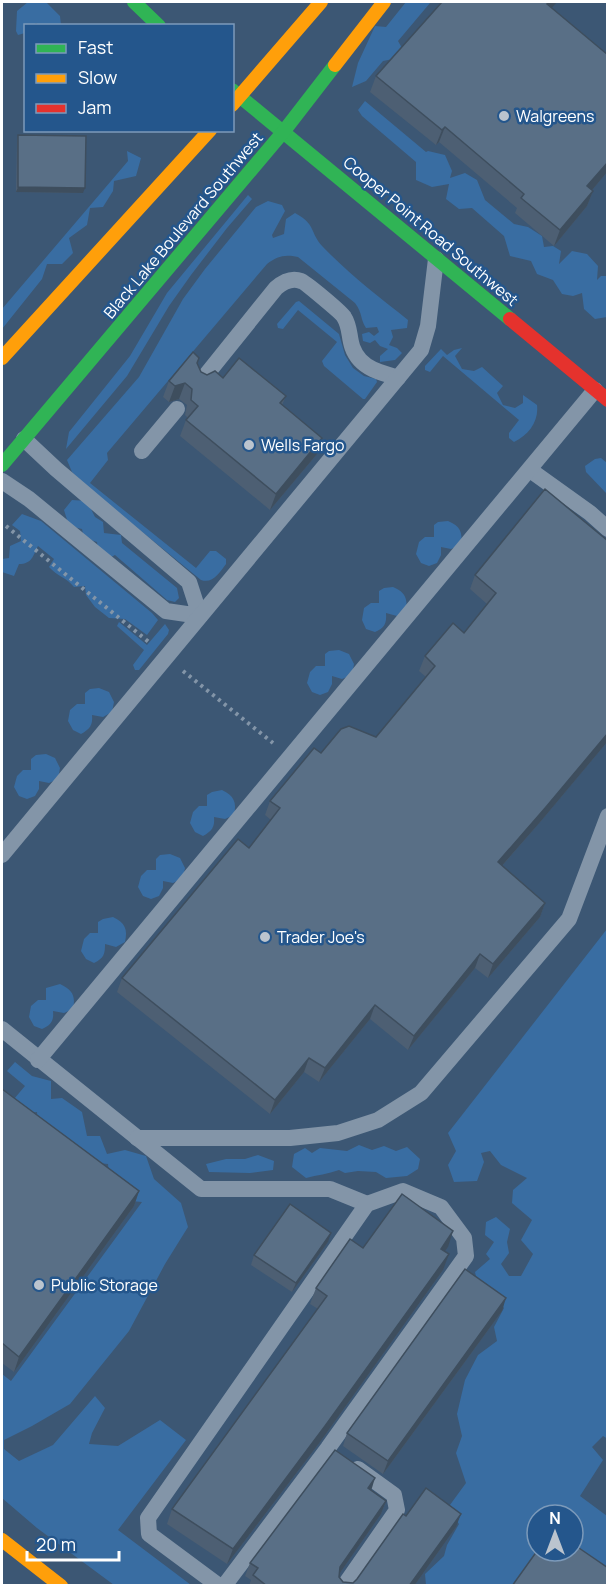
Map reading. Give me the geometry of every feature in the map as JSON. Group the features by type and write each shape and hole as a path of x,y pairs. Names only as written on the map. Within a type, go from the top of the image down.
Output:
{"main road":[{"path":"134,2 157,24"},
{"path":"235,97 321,2"},
{"name":"Black Lake Boulevard Southwest","path":"2,465 284,131 384,2"},
{"name":"Cooper Point Road Southwest","path":"235,97 284,131 601,395"},
{"path":"2,358 208,132"},
{"path":"2,1540 61,1586"}],"lane":[{"path":"2,855 421,350 428,327 436,259"},
{"path":"202,380 276,288 286,280 302,280 344,317 350,332 349,341 362,362 369,368 401,374"},
{"path":"38,1059 530,470 601,395"},
{"path":"142,451 177,409"},
{"path":"24,439 189,582 200,616"},
{"path":"530,470 590,513 608,529"},
{"path":"2,481 29,499 166,611 200,616"},
{"path":"137,1138 290,1138 338,1133 378,1120 420,1093 569,919 608,816"},
{"path":"3,1033 201,1189 330,1189 367,1204"},
{"path":"219,1586 149,1534 148,1518 367,1204 403,1191 441,1207 464,1238 466,1256 337,1455 224,1586"},
{"path":"337,1455 394,1495 397,1509 344,1586"}],"shaded area":[{"path":"28,2 46,2 60,16 61,24 24,24 24,33 18,35 16,31 17,11"},
{"path":"406,2 441,2 430,3 398,41 402,48 393,59 383,61 366,81 352,87 358,63 375,26 386,27"},
{"path":"365,101 426,152 445,155 452,171 450,178 465,173 477,180 485,200 514,224 528,227 542,236 544,247 553,246 561,251 559,264 572,251 587,254 598,266 597,280 601,276 607,276 607,317 595,319 584,309 582,293 573,296 562,294 553,280 537,274 531,261 510,256 504,236 472,208 459,209 446,199 449,184 432,187 416,180 416,162 358,110"},
{"path":"127,151 141,158 136,176 114,181 113,191 103,207 90,208 87,225 69,238 73,253 62,264 47,264 42,279 2,329 2,309 128,161"},
{"path":"248,195 252,199 227,228 169,306 127,376 66,449 69,432 130,356 167,293"},
{"path":"268,201 282,205 285,211 272,235 273,238 284,234 286,219 295,213 302,217 310,225 319,242 333,257 408,320 407,328 391,330 393,337 389,345 402,353 395,360 380,362 380,356 388,349 380,346 375,340 370,343 363,341 362,334 369,332 374,336 379,332 377,327 366,328 355,303 298,257 278,257 267,264 107,453 108,460 90,483 196,568 210,551 216,551 226,559 226,564 218,574 205,581 81,482 72,472 67,460 139,377 183,299 205,269 256,207"},
{"path":"299,301 339,334 345,355 353,368 364,376 376,379 377,382 365,399 324,366 322,361 337,342 298,310 283,329 278,328 277,324"},
{"path":"462,348 455,356 462,369 474,371 482,367 503,386 497,393 503,405 515,408 523,403 523,395 537,405 535,422 514,442 509,438 509,433 519,420 443,356 430,372 425,370 425,366 441,349 447,355"},
{"path":"601,458 607,463 607,494 586,472 585,466"},
{"path":"72,500 87,501 95,517 103,522 104,533 121,535 122,543 177,588 179,598 175,602 167,600 115,555 109,558 98,550 97,542 84,538 82,529 69,526 64,510"},
{"path":"22,514 41,521 152,613 158,620 147,635 125,619 109,618 95,607 86,595 85,586 74,587 52,570 49,567 54,559 38,546 29,561 19,564 14,576 2,572 2,559 9,558 10,546 21,541 20,531 12,525"},
{"path":"448,521 460,530 461,545 451,549 441,547 441,555 437,563 429,566 421,563 416,554 419,542 425,537 434,537 434,525 438,522"},
{"path":"393,587 405,596 406,612 397,616 386,613 385,623 381,629 375,632 366,629 362,620 364,608 371,603 379,603 379,591"},
{"path":"119,622 147,645 165,624 169,630 139,670 135,670 133,665 144,650 117,626"},
{"path":"339,650 349,654 354,664 352,675 342,679 332,676 332,684 328,692 320,695 312,692 307,683 310,672 316,666 325,666 325,654"},
{"path":"99,688 109,692 114,702 112,712 103,717 92,715 90,726 81,734 73,730 68,721 70,710 77,704 85,704 85,693 90,689"},
{"path":"46,754 55,758 60,768 58,779 49,783 39,781 39,789 35,796 27,799 19,796 14,787 17,776 23,770 31,770 31,759 36,755"},
{"path":"222,790 234,800 234,815 225,819 214,817 212,828 203,836 195,832 190,823 193,812 199,806 207,806 207,795"},
{"path":"170,854 180,858 185,868 183,878 173,883 163,881 163,888 159,896 151,899 143,896 138,887 141,876 147,870 156,870 156,859 160,855"},
{"path":"113,917 125,927 125,942 116,947 105,944 103,955 94,963 86,959 81,951 84,939 90,933 98,933 98,922"},
{"path":"607,929 608,1439 603,1436 592,1447 603,1460 580,1496 607,1516 607,1585 426,1585 425,1574 444,1556 447,1545 459,1524 447,1509 466,1483 456,1453 462,1436 457,1414 465,1380 478,1355 497,1341 494,1327 504,1308 494,1295 479,1290 475,1272 490,1259 486,1254 494,1242 485,1235 486,1222 496,1217 510,1229 507,1242 509,1253 501,1264 509,1276 521,1276 533,1254 521,1240 532,1220 512,1203 513,1190 527,1178 501,1165 490,1151 481,1153 484,1162 477,1181 454,1182 448,1165 456,1151 448,1133"},
{"path":"60,984 68,988 72,994 73,1009 64,1013 53,1011 52,1020 48,1026 42,1029 34,1026 29,1017 31,1006 38,1000 46,1000 46,988"},
{"path":"15,1062 32,1076 51,1081 51,1099 62,1098 82,1112 87,1136 100,1136 107,1154 125,1150 146,1156 154,1179 181,1203 188,1227 129,1331 70,1404 4,1440 4,1449 19,1461 53,1445 95,1396 105,1408 89,1444 118,1446 160,1420 186,1440 118,1530 191,1585 114,1585 37,1528 2,1498 2,1374 11,1381 142,1202 131,1201 110,1188 108,1164 79,1161 38,1133 37,1112 28,1113 14,1099 25,1086 7,1071"},
{"path":"359,1145 372,1150 384,1146 396,1151 407,1147 420,1159 418,1169 407,1176 386,1178 376,1172 345,1173 339,1170 306,1178 292,1167 294,1154 305,1148 312,1153 320,1148 347,1151"},
{"path":"258,1155 274,1161 273,1170 250,1173 209,1172 206,1164 226,1159 245,1159"}],"building":[{"name":"Walgreens","path":"442,2 549,2 547,4 608,55 608,162 587,186 593,191 560,230 521,198 524,194 445,127 442,130 376,76"},
{"path":"18,135 86,136 85,188 18,187"},
{"name":"Wells Fargo","path":"193,352 199,358 197,363 201,372 207,375 215,371 223,378 239,358 286,396 280,403 322,438 276,494 186,420 198,406 191,400 192,389 185,383 175,386 169,381"},
{"path":"545,489 608,541 608,733 498,862 545,903 493,964 480,954 414,1036 375,1005 325,1068 309,1058 275,1100 122,978 238,839 249,848 280,808 270,801 314,748 321,753 341,729 349,726 376,737 435,666 425,656 453,623 464,633 496,593 475,575"},
{"name":"Public Storage","path":"2,1089 139,1191 19,1357 2,1343"},
{"path":"402,1194 453,1231 441,1249 449,1254 233,1549 172,1509 327,1296 316,1288 350,1239 363,1248"},
{"path":"290,1204 331,1233 296,1283 254,1255"},
{"path":"465,1269 506,1298 388,1461 347,1433"},
{"path":"335,1450 375,1478 368,1488 386,1501 340,1567 339,1577 343,1582 353,1583 357,1579 403,1514 406,1516 426,1488 461,1514 409,1586 267,1586 253,1575 258,1568 250,1563"},
{"path":"585,1552 608,1568 608,1586 512,1586 528,1563 585,1563"}],"traffic: fast":[{"path":"134,2 157,24"},
{"path":"2,465 284,131 335,65"},
{"path":"234,92 510,319"}],"traffic: slow":[{"path":"234,103 321,2"},
{"path":"335,65 384,2"},
{"path":"2,358 208,132"},
{"path":"2,1540 61,1586"}],"traffic: jam":[{"path":"510,319 608,400"}],"place":[{"name":"Walgreens","path":"504,116"},
{"name":"Wells Fargo","path":"249,445"},
{"name":"Trader Joe's","path":"265,937"},
{"name":"Public Storage","path":"39,1285"}]}
